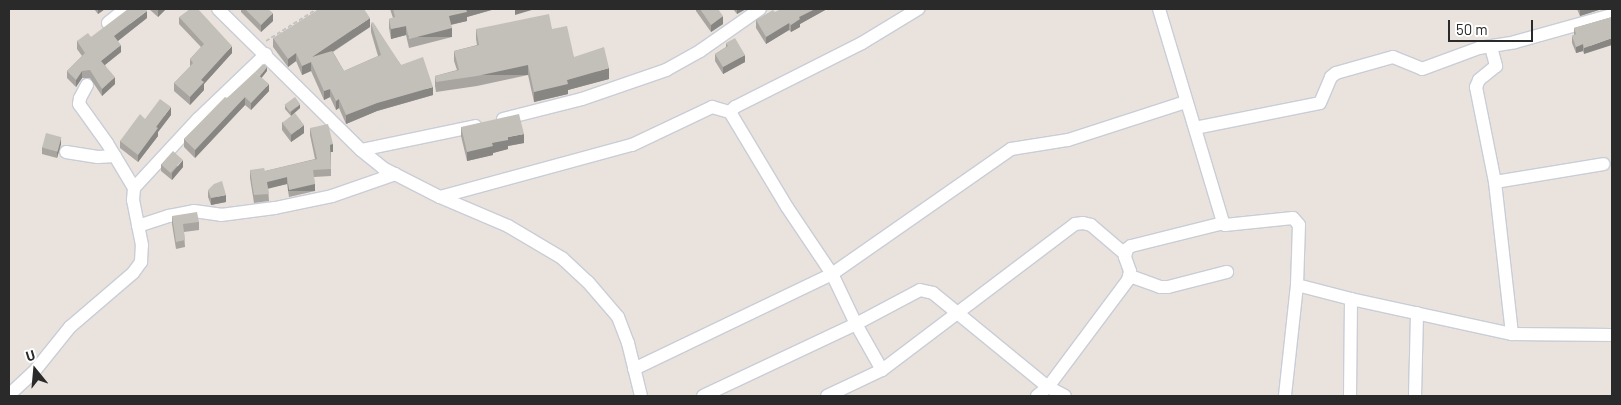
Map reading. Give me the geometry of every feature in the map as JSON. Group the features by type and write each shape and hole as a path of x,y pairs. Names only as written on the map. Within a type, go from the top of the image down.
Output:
{"street":[{"path":"108,23 125,9"},
{"path":"361,150 518,116 582,99 641,80 666,70 700,51 760,9"},
{"path":"730,112 735,107 862,43 918,9"},
{"path":"1159,9 1223,223"},
{"path":"226,11 361,150 383,168 440,197 508,226 562,258 588,282 618,317 628,343 640,396"},
{"path":"1195,128 1320,103 1330,77 1336,73 1384,60 1399,58 1415,68 1422,69 1462,54 1612,15"},
{"path":"1491,46 1496,66 1479,80 1476,87 1496,182 1512,334"},
{"path":"134,188 262,50"},
{"path":"9,395 33,373 70,327 133,273 141,262 142,246 133,200 134,188 115,156 79,104 87,85"},
{"path":"634,370 832,274 1011,149 1068,140 1186,102"},
{"path":"440,197 632,145 712,107 730,112 787,207 832,274 856,324 882,370"},
{"path":"66,152 98,157 115,156"},
{"path":"1496,182 1604,164"},
{"path":"138,226 194,211 221,215 284,206 332,196 395,174"},
{"path":"1125,254 1131,246 1223,223 1225,225 1292,218 1297,220 1299,224 1297,285 1286,396"},
{"path":"827,396 882,370 1075,224 1083,223 1091,226 1125,254 1130,276 1048,387 1037,396"},
{"path":"1130,276 1160,287 1168,287 1227,272"},
{"path":"1297,285 1351,299 1512,334 1612,335"},
{"path":"703,396 856,324 920,290 933,294 1048,387 1065,396"},
{"path":"1350,396 1351,299"},
{"path":"1415,396 1418,313"}],"path":[{"path":"262,50 317,9"}],"building":[{"path":"128,9 146,9 147,11 114,36 121,45 101,61 115,77 102,89 90,70 82,71 76,80 67,71 85,53 77,41 88,33 91,37"},
{"path":"190,9 198,9 232,46 201,80 204,82 190,97 174,83 193,63 190,59 204,44 179,17"},
{"path":"245,9 268,9 273,13 261,25"},
{"path":"319,9 364,9 370,18 312,57 332,51 344,71 381,55 371,23 373,22 401,65 423,57 433,87 377,103 346,115 339,99 336,101 330,89 324,91 311,62 302,66 296,53 288,59 273,38"},
{"path":"393,9 466,9 467,12 449,16 452,28 409,39 406,26 391,29 389,19 395,17"},
{"path":"700,9 718,9 723,16 711,25"},
{"path":"781,9 815,9 799,17 800,19 791,25 789,23 766,37 756,20 773,10 775,12"},
{"path":"549,14 552,29 567,26 574,57 604,47 609,68 567,80 568,84 534,92 528,65 477,76 436,82 435,76 459,70 454,51 479,45 476,29"},
{"path":"1612,17 1612,38 1584,48 1583,44 1576,47 1572,36 1576,34 1574,28"},
{"path":"735,38 745,55 723,67 715,54 728,46 726,43"},
{"path":"263,64 267,67 260,76 255,72"},
{"path":"255,72 269,84 251,103 245,97 195,150 184,139 225,97 227,98"},
{"path":"295,97 300,104 290,112 284,105"},
{"path":"160,99 171,107 138,155 120,141 140,114 145,119"},
{"path":"295,113 304,125 291,135 282,123"},
{"path":"519,114 524,134 492,143 493,146 467,152 461,127"},
{"path":"328,124 333,144 330,145 331,169 313,170 315,184 289,190 287,177 267,182 269,194 254,195 250,170 264,168 265,171 317,159 310,128"},
{"path":"46,133 61,137 58,152 42,147"},
{"path":"173,151 183,160 171,173 161,164"},
{"path":"222,181 226,195 211,198 208,190 214,184"},
{"path":"197,212 199,222 183,224 185,240 176,242 172,216"}]}
